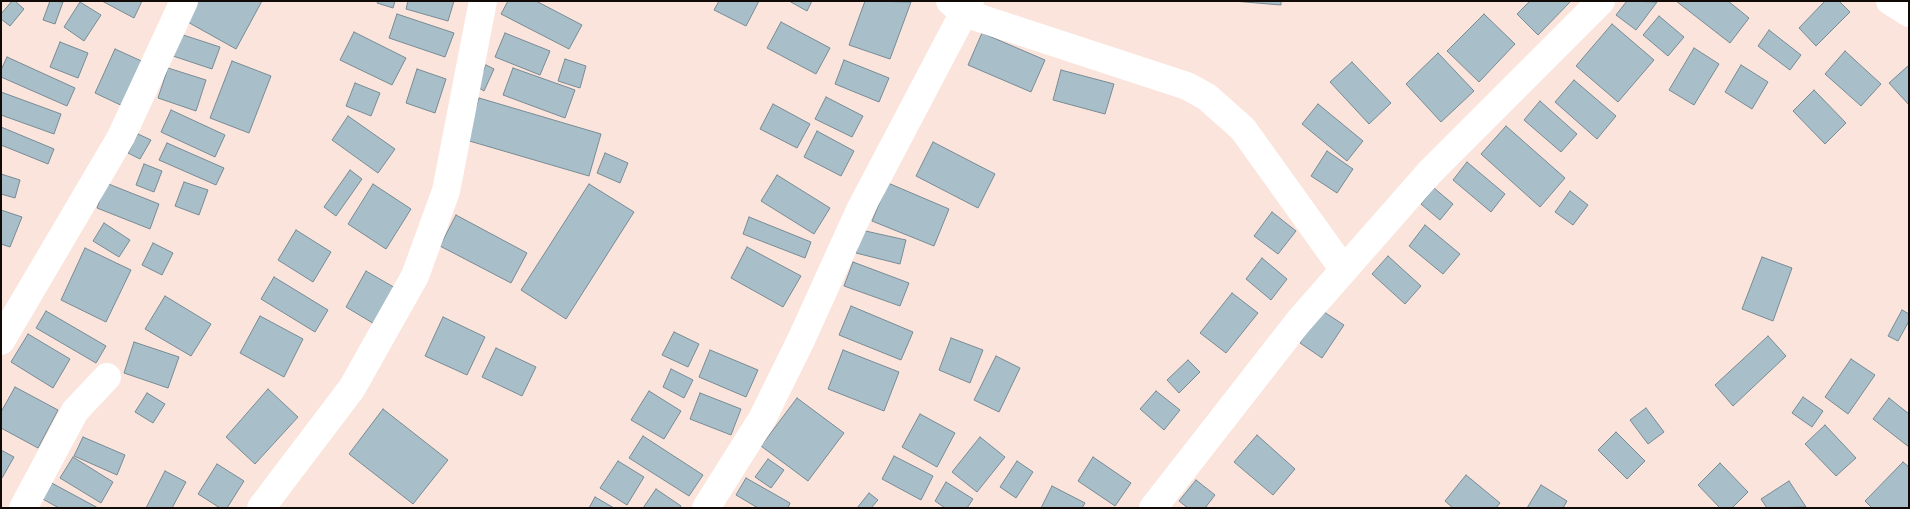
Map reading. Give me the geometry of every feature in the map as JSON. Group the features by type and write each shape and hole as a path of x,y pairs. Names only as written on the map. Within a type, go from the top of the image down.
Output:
{"street":[{"path":"1,341 121,137 184,1"},
{"path":"261,508 352,388 415,276 446,191 483,1"},
{"path":"1153,508 1299,321 1430,172 1601,1"},
{"path":"1890,1 1909,13"},
{"path":"706,508 762,419 801,340 860,210 964,4 1187,86 1207,97 1243,129 1344,270"},
{"path":"23,508 75,411 108,377"}],"building":[{"path":"12,1 15,1 24,9 10,26 1,19 1,14"},
{"path":"50,1 63,2 55,24 43,20"},
{"path":"102,1 142,1 134,18"},
{"path":"185,1 262,1 236,49 177,16"},
{"path":"378,1 395,1 393,8 377,3"},
{"path":"408,1 454,1 448,21 406,9"},
{"path":"508,1 536,1 582,25 569,49 501,14"},
{"path":"719,1 759,1 746,26 714,10"},
{"path":"789,1 812,1 807,11"},
{"path":"865,1 911,2 890,59 849,45"},
{"path":"1233,1 1281,1 1281,5"},
{"path":"1530,1 1571,1 1538,35 1517,14"},
{"path":"1627,1 1657,2 1636,30 1616,15"},
{"path":"1676,1 1728,1 1749,18 1730,43"},
{"path":"1825,1 1839,1 1850,12 1816,46 1799,28"},
{"path":"80,2 101,15 84,41 64,27"},
{"path":"397,14 454,33 445,57 389,38"},
{"path":"1484,14 1515,44 1479,82 1447,51"},
{"path":"1659,16 1684,37 1668,56 1643,35"},
{"path":"781,22 830,48 816,74 767,48"},
{"path":"1612,24 1654,60 1618,102 1576,66"},
{"path":"1769,30 1801,55 1790,70 1758,46"},
{"path":"174,32 220,47 212,69 167,54"},
{"path":"354,32 406,58 392,85 340,60"},
{"path":"505,33 550,51 540,75 495,57"},
{"path":"982,33 1045,60 1031,92 968,65"},
{"path":"60,42 88,53 78,78 50,67"},
{"path":"1694,48 1719,64 1694,105 1669,90"},
{"path":"115,49 148,64 127,108 95,93"},
{"path":"1845,51 1881,84 1861,106 1825,74"},
{"path":"1438,53 1474,91 1441,122 1406,84"},
{"path":"7,57 75,88 67,106 1,77 1,70"},
{"path":"565,59 586,66 580,88 558,81"},
{"path":"844,60 889,78 879,102 835,84"},
{"path":"232,61 271,76 249,133 210,118"},
{"path":"1352,62 1391,103 1369,124 1330,82"},
{"path":"486,65 494,69 484,91 476,86"},
{"path":"1741,65 1768,82 1752,109 1725,92"},
{"path":"1909,65 1909,105 1889,83"},
{"path":"168,68 206,80 196,111 158,98"},
{"path":"513,68 575,90 565,118 503,95"},
{"path":"417,69 446,79 435,113 406,103"},
{"path":"1061,70 1114,84 1105,114 1053,100"},
{"path":"1574,80 1616,116 1597,139 1555,102"},
{"path":"355,83 380,93 371,116 346,106"},
{"path":"1814,90 1846,123 1825,144 1793,111"},
{"path":"1,92 61,114 54,134 1,115"},
{"path":"826,97 863,116 852,137 815,119"},
{"path":"479,98 601,134 589,176 466,140"},
{"path":"1540,101 1577,134 1561,152 1524,120"},
{"path":"773,104 810,124 797,148 760,129"},
{"path":"1318,104 1363,141 1347,161 1302,124"},
{"path":"171,110 225,135 215,157 161,132"},
{"path":"348,116 395,149 378,173 332,140"},
{"path":"1506,126 1565,178 1540,207 1481,154"},
{"path":"1,127 54,149 48,164 1,145"},
{"path":"817,131 854,151 841,176 804,157"},
{"path":"138,134 151,140 140,159 128,153"},
{"path":"933,142 995,174 978,208 916,176"},
{"path":"167,143 224,168 216,185 159,160"},
{"path":"1327,151 1353,169 1337,193 1311,176"},
{"path":"605,153 628,163 620,183 597,173"},
{"path":"1467,162 1505,194 1491,212 1453,180"},
{"path":"144,164 162,171 154,192 136,185"},
{"path":"350,170 362,179 336,216 324,207"},
{"path":"1,174 20,180 15,198 1,194"},
{"path":"777,175 830,208 814,234 761,201"},
{"path":"184,182 208,190 199,215 175,206"},
{"path":"106,183 159,204 150,229 97,208"},
{"path":"888,183 949,209 934,246 872,221"},
{"path":"373,184 411,209 386,249 348,224"},
{"path":"589,184 634,212 566,319 521,290"},
{"path":"1434,188 1453,204 1440,220 1421,204"},
{"path":"1570,191 1588,205 1573,225 1555,212"},
{"path":"1,210 22,217 10,247 1,244"},
{"path":"1272,212 1296,231 1278,254 1254,236"},
{"path":"456,215 527,253 511,283 440,246"},
{"path":"749,217 811,242 805,258 743,234"},
{"path":"104,223 130,240 119,257 93,241"},
{"path":"1425,225 1460,254 1443,274 1409,246"},
{"path":"296,230 331,252 313,282 278,260"},
{"path":"861,230 906,240 900,264 856,253"},
{"path":"153,243 173,253 162,275 142,265"},
{"path":"747,247 801,276 783,307 731,278"},
{"path":"85,248 131,270 106,322 61,300"},
{"path":"1388,256 1421,286 1405,304 1372,274"},
{"path":"1762,257 1792,268 1773,321 1742,309"},
{"path":"1262,258 1287,279 1271,300 1246,279"},
{"path":"853,262 909,283 900,306 844,286"},
{"path":"366,271 397,289 376,325 346,307"},
{"path":"274,277 328,310 315,332 261,299"},
{"path":"1232,293 1258,313 1226,353 1200,333"},
{"path":"165,296 211,324 191,356 145,329"},
{"path":"851,306 913,332 901,360 839,335"},
{"path":"1321,310 1344,325 1322,358 1300,343"},
{"path":"1902,310 1909,314 1909,321 1898,341 1888,336"},
{"path":"46,311 106,346 96,363 36,328"},
{"path":"260,316 303,339 284,377 240,353"},
{"path":"443,317 485,337 467,375 425,356"},
{"path":"674,332 699,344 688,367 662,355"},
{"path":"28,334 70,359 53,388 11,362"},
{"path":"1768,336 1786,356 1733,406 1715,385"},
{"path":"951,338 983,350 970,383 939,370"},
{"path":"134,342 179,357 168,388 124,373"},
{"path":"496,348 536,367 522,396 482,377"},
{"path":"710,350 758,370 746,397 699,377"},
{"path":"843,350 899,372 884,411 828,389"},
{"path":"996,356 1020,368 999,412 974,400"},
{"path":"1851,359 1875,375 1848,414 1825,397"},
{"path":"1188,360 1200,372 1179,393 1167,380"},
{"path":"671,369 693,380 684,398 663,387"},
{"path":"15,387 58,410 38,448 1,428 1,412"},
{"path":"268,389 298,417 255,464 226,437"},
{"path":"649,391 681,411 664,439 631,420"},
{"path":"1156,391 1180,410 1164,430 1140,409"},
{"path":"147,393 165,404 153,423 135,412"},
{"path":"700,393 741,409 731,435 690,419"},
{"path":"1803,397 1823,411 1812,427 1792,413"},
{"path":"797,398 844,433 808,481 761,446"},
{"path":"1889,398 1909,414 1909,447 1873,419"},
{"path":"1646,408 1664,432 1648,444 1630,420"},
{"path":"383,409 448,460 413,504 349,454"},
{"path":"920,414 955,433 937,467 902,447"},
{"path":"1825,425 1856,458 1836,476 1805,444"},
{"path":"1616,432 1645,461 1627,479 1598,450"},
{"path":"1257,435 1295,469 1273,495 1234,462"},
{"path":"643,436 703,475 689,496 629,458"},
{"path":"83,437 125,455 117,475 74,456"},
{"path":"980,437 1005,457 977,492 952,472"},
{"path":"1,450 14,457 2,478 1,478"},
{"path":"894,456 933,476 921,500 882,479"},
{"path":"73,457 113,482 101,503 60,478"},
{"path":"1093,457 1131,483 1115,506 1078,481"},
{"path":"768,459 784,470 771,488 755,477"},
{"path":"618,461 644,477 627,505 600,488"},
{"path":"1017,461 1033,472 1016,498 1000,487"},
{"path":"1903,462 1909,467 1909,508 1872,508 1865,501"},
{"path":"1720,463 1748,492 1732,508 1720,508 1698,485"},
{"path":"217,464 244,481 227,508 220,508 198,494"},
{"path":"165,471 186,482 172,508 146,508"},
{"path":"1466,475 1500,503 1496,508 1453,508 1445,501"},
{"path":"746,478 790,503 788,508 758,508 736,495"},
{"path":"1196,480 1215,495 1205,508 1188,508 1179,501"},
{"path":"48,481 98,508 59,508 39,497"},
{"path":"1789,481 1806,507 1767,508 1761,499"},
{"path":"946,482 973,499 967,508 945,508 935,501"},
{"path":"1541,485 1567,501 1563,508 1527,508"},
{"path":"1052,486 1085,503 1082,508 1041,508"},
{"path":"656,489 681,506 680,508 643,508"},
{"path":"869,493 878,500 871,508 857,508"},
{"path":"595,497 614,508 589,508"}]}
